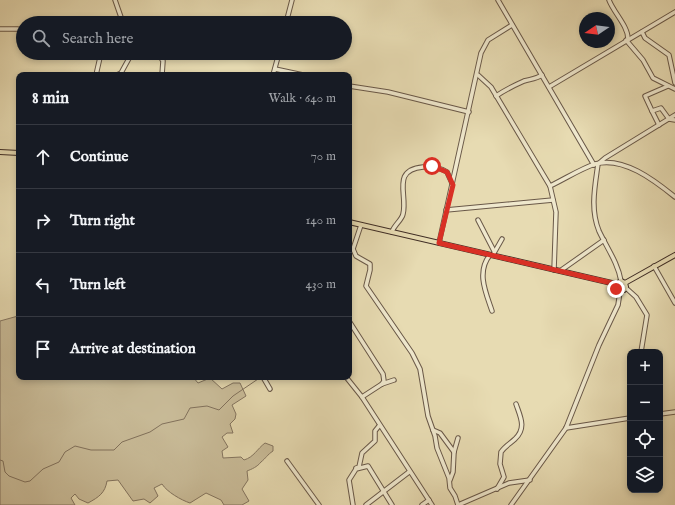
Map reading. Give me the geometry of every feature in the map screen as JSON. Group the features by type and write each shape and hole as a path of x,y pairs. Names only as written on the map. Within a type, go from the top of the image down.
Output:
{"main road":[{"path":"0,152 16,154"},
{"path":"352,223 616,284 624,284 675,255"},
{"path":"616,284 616,289 620,292 624,290 624,284"}],"street":[{"path":"115,0 121,16"},
{"path":"288,16 292,0"},
{"path":"498,0 596,164 594,215 624,284 636,298 647,315 641,349"},
{"path":"609,0 628,32 627,40 653,78 675,89"},
{"path":"549,87 675,12"},
{"path":"439,243 484,46 488,40 512,25"},
{"path":"0,29 16,30"},
{"path":"628,32 637,34"},
{"path":"642,32 649,41 669,55 675,83"},
{"path":"97,72 99,60"},
{"path":"122,72 128,60"},
{"path":"162,60 162,72"},
{"path":"274,72 277,60"},
{"path":"275,69 289,72"},
{"path":"478,75 491,87 550,186 554,200 556,225 554,270"},
{"path":"496,96 524,81 535,79 542,75"},
{"path":"352,86 388,92 469,112"},
{"path":"659,125 645,96 668,86"},
{"path":"652,111 661,108 669,119 675,120"},
{"path":"550,186 596,164 675,115"},
{"path":"596,164 612,162 634,169 675,197"},
{"path":"392,232 394,226 403,216 403,180 411,170 432,166 442,169 447,172 453,185"},
{"path":"446,210 554,200"},
{"path":"478,220 494,251"},
{"path":"361,225 353,249 356,256 370,264 366,286 412,353 420,369 427,413 437,448 458,505 509,483 530,480"},
{"path":"492,311 487,301 483,277 485,261 491,256 502,239"},
{"path":"560,271 604,240"},
{"path":"654,266 675,303"},
{"path":"510,505 530,480 566,428 599,345 618,305 620,292"},
{"path":"352,326 383,374 384,381 382,384"},
{"path":"265,380 270,389"},
{"path":"348,380 362,397 378,426 432,505"},
{"path":"362,397 382,384 394,380"},
{"path":"497,489 504,477 500,464 501,452 516,438 522,429 522,423 516,404"},
{"path":"663,414 675,412"},
{"path":"566,428 627,418"},
{"path":"353,505 349,480 359,466 362,453 374,441 375,431 378,426"},
{"path":"433,430 440,433 454,452"},
{"path":"449,481 453,472 454,452 458,438"},
{"path":"287,461 319,505"},
{"path":"356,469 368,466 392,505"},
{"path":"366,505 409,472"},
{"path":"422,505 429,500"},
{"path":"314,505 319,505"}],"shaded area":[{"path":"16,317 16,380 196,380 198,383 205,380 212,380 222,389 233,383 240,383 246,396 232,405 236,414 235,419 230,424 233,433 227,433 222,437 228,447 222,451 223,458 241,457 244,460 253,455 265,443 273,446 273,451 253,469 247,471 248,480 242,489 249,501 242,505 224,505 221,500 206,493 190,503 174,495 162,484 154,488 158,496 150,503 144,499 133,501 118,480 107,481 105,489 101,494 88,503 79,499 75,494 71,498 75,505 0,505 0,321"}],"waterway":[{"path":"0,460 3,461 5,472 9,476 25,482 30,481 43,469 59,462 65,452 75,446 91,450 114,450 122,442 150,432 162,424 184,419 190,408 207,406 219,410 233,396 257,380"}],"route":[{"path":"432,166 447,172 453,185 439,243 616,284 616,289"}]}
